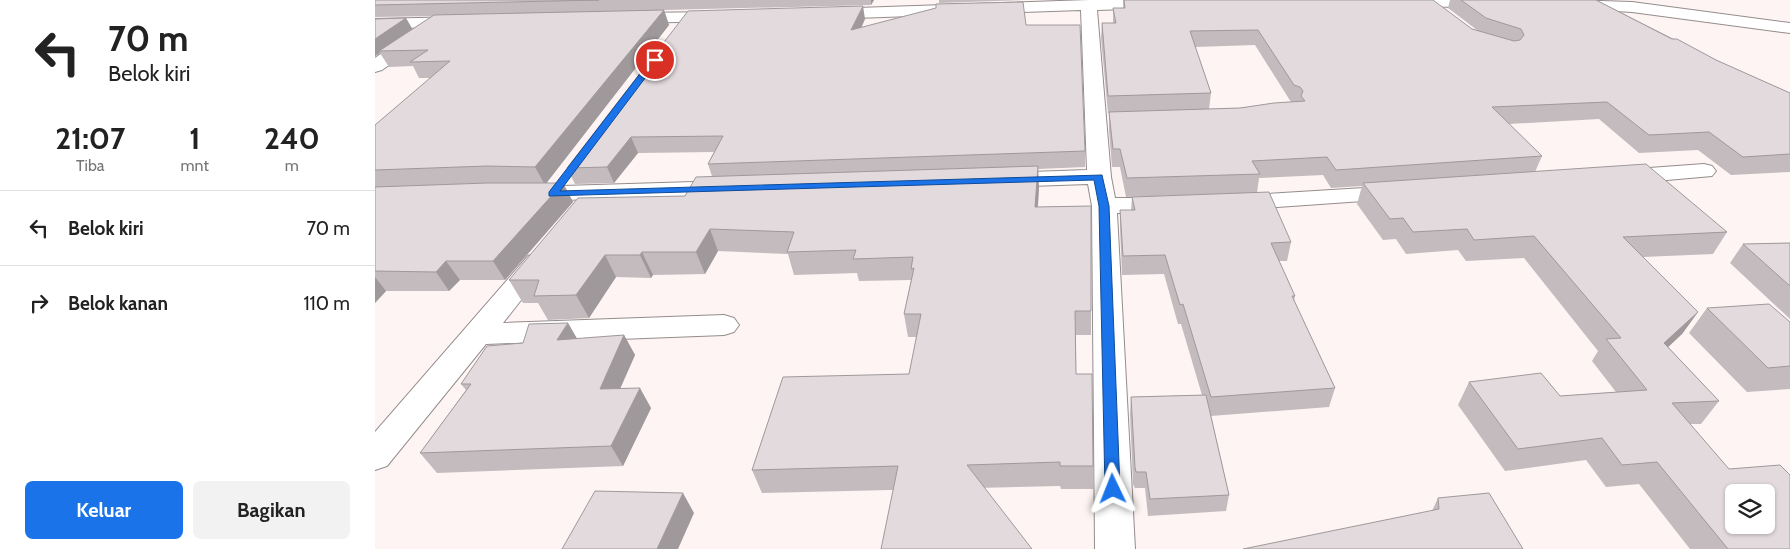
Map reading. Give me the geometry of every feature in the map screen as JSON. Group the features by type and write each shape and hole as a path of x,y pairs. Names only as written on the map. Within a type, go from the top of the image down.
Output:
{"street":[{"path":"1387,0 1503,3"},
{"path":"1425,1 1446,18"},
{"path":"814,14 881,6 1089,5 1117,2 1175,2"},
{"path":"1597,3 1638,26"},
{"path":"1551,4 1597,3 1790,28"},
{"path":"1089,5 1105,122 1099,177 1104,206 1115,549"},
{"path":"671,38 686,17"},
{"path":"612,18 738,17"},
{"path":"375,24 478,21"},
{"path":"375,66 439,22"},
{"path":"553,194 570,171"},
{"path":"1597,179 1704,172"},
{"path":"981,180 1099,177"},
{"path":"507,193 553,194 745,188"},
{"path":"1215,204 1421,191"},
{"path":"572,222 597,192"},
{"path":"1104,206 1185,205"},
{"path":"375,456 553,244"},
{"path":"478,334 724,325"}],"building":[{"path":"375,0 599,0 375,5"},
{"path":"1124,0 1433,0 1472,29 1514,41 1520,40 1524,35 1521,29 1486,18 1461,0 1596,0 1672,39 1677,39 1716,60 1790,93 1790,154 1743,157 1709,132 1649,135 1607,102 1492,107 1542,156 1336,170 1327,157 1252,161 1260,174 1127,178 1120,149 1113,149 1109,112 1240,108 1305,101 1301,96 1303,91 1300,87 1294,85 1258,30 1190,31 1211,93 1108,96 1102,23 1116,23 1113,8 1125,8"},
{"path":"1023,2 1026,25 1080,25 1085,151 708,164 723,136 631,137 607,167 567,168 688,11 863,6 851,30 936,8 936,4"},
{"path":"664,10 535,167 487,166 375,170 375,125 450,61 410,62 428,50 379,51 434,15"},
{"path":"406,18 375,39 375,19"},
{"path":"1646,164 1727,232 1623,237 1698,312 1664,343 1719,401 1672,403 1729,469 1780,465 1790,475 1790,549 1728,549 1657,462 1622,465 1602,438 1518,449 1469,382 1541,373 1560,396 1647,390 1606,339 1621,338 1534,236 1474,240 1467,229 1413,232 1403,218 1390,219 1363,183"},
{"path":"1038,166 1035,207 1091,206 1091,311 1075,311 1076,374 1092,374 1093,466 1060,466 1060,462 967,465 1032,549 881,549 898,466 752,470 783,377 909,374 921,314 904,314 914,268 911,269 913,257 853,259 856,250 787,252 794,232 710,229 696,252 642,252 640,255 605,255 576,295 534,296 539,280 509,280 578,198 685,196 696,177"},
{"path":"487,183 563,183 493,261 446,261 436,272 375,271 375,187"},
{"path":"1269,192 1291,242 1271,243 1295,296 1292,296 1335,388 1211,397 1183,304 1180,305 1165,255 1123,256 1120,210 1135,210 1132,197"},
{"path":"1790,243 1790,286 1743,244"},
{"path":"1769,304 1790,322 1790,366 1768,368 1707,308"},
{"path":"568,323 557,340 624,335 600,389 640,388 611,446 420,453 471,384 461,384 487,346 523,343 529,324"},
{"path":"1206,395 1229,495 1150,499 1146,472 1136,472 1135,467 1131,397"},
{"path":"595,491 683,493 657,549 562,549"},
{"path":"1489,493 1523,549 1243,549 1439,509 1438,498"}],"route":[{"path":"655,60 553,194 1099,177 1104,206 1106,319 1113,489"}]}
